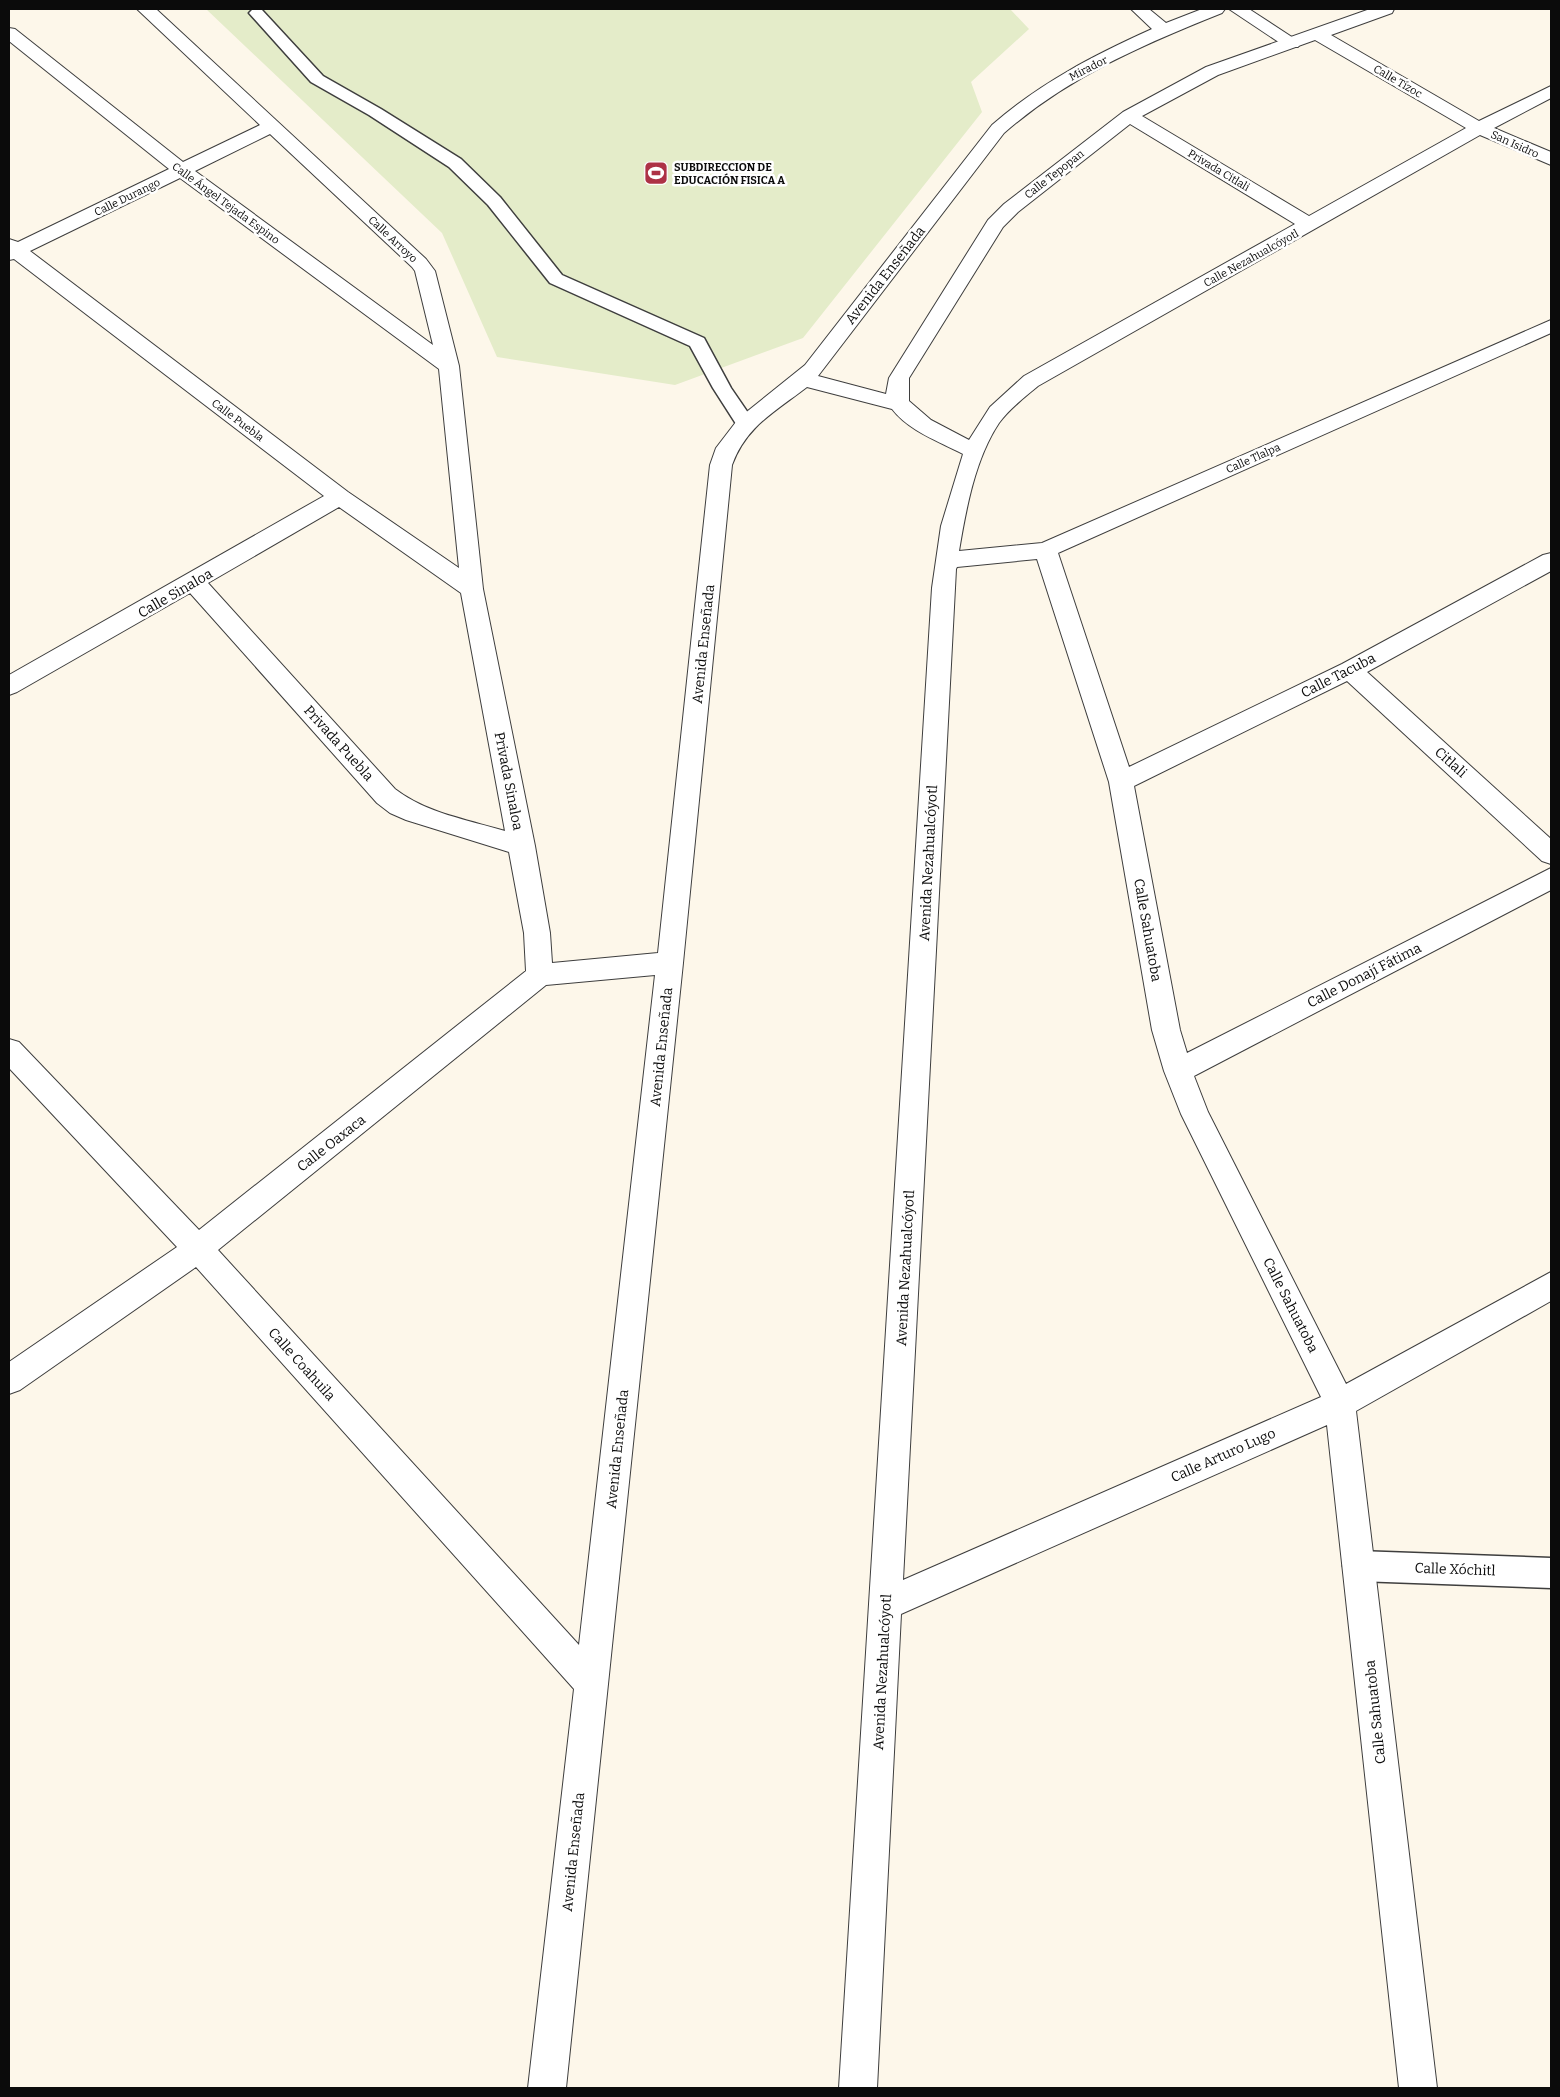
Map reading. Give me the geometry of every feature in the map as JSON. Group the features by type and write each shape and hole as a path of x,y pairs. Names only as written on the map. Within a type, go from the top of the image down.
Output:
{"street":[{"name":"Calle Arroyo","path":"146,9 419,263 428,280 449,366 472,589"},
{"path":"1139,9 1164,30"},
{"name":"Mirador","path":"1015,113 1066,79 1164,30 1216,9"},
{"path":"1238,9 1292,43"},
{"name":"Calle Tepopan","path":"900,404 897,393 898,378 995,224 1011,208 1128,116 1212,71 1386,9"},
{"name":"Calle Ángel Tejada Espino","path":"9,33 182,170 449,366"},
{"name":"Calle Tízoc","path":"1316,34 1479,128"},
{"name":"Calle Nezahualcóyotl","path":"974,451 988,423 1006,401 1031,381 1479,128 1551,91"},
{"name":"Avenida Enseñada","path":"547,2088 670,964 721,465 731,438 745,423 803,379 998,129 1015,113"},
{"name":"Privada Citlali","path":"1128,116 1310,225"},
{"name":"Calle Durango","path":"11,250 272,126"},
{"name":"San Isidro","path":"1479,128 1551,159"},
{"name":"Calle Puebla","path":"11,250 340,497 472,589"},
{"name":"Calle Tlalpa","path":"946,560 1046,550 1551,326"},
{"path":"803,379 900,404 912,417 974,451"},
{"name":"Avenida Nezahualcóyotl","path":"858,2088 946,560 974,451"},
{"name":"Calle Sinaloa","path":"9,686 340,497"},
{"name":"Calle Sahuatoba","path":"1046,550 1121,782 1166,1030 1178,1072 1195,1114 1340,1404 1418,2088"},
{"name":"Calle Tacuba","path":"1121,782 1350,670 1551,561"},
{"name":"Privada Puebla","path":"194,582 386,796 399,806 415,813 522,846"},
{"name":"Privada Sinaloa","path":"472,589 522,846 537,933 540,975"},
{"name":"Citlali","path":"1350,670 1551,854"},
{"name":"Calle Donají Fátima","path":"1178,1072 1551,878"},
{"path":"540,975 670,964"},
{"name":"Calle Oaxaca","path":"9,1380 198,1249 540,975"},
{"name":"Calle Coahuila","path":"9,1050 198,1249 591,1683"},
{"name":"Calle Arturo Lugo","path":"886,1604 1340,1404 1551,1286"}],"lane":[{"path":"257,13 316,79 375,112 455,164 494,202 556,279 698,342 722,388 745,423"},
{"name":"Calle Xóchitl","path":"1358,1566 1551,1573"}],"green space":[{"name":"SUBDIRECCION DE EDUCACIÓN FISICA A","path":"206,9 1010,9 1029,29 971,82 982,112 803,338 675,385 497,357 442,233"}],"place":[{"name":"SUBDIRECCION DE EDUCACIÓN FISICA A","path":"656,173"}]}
